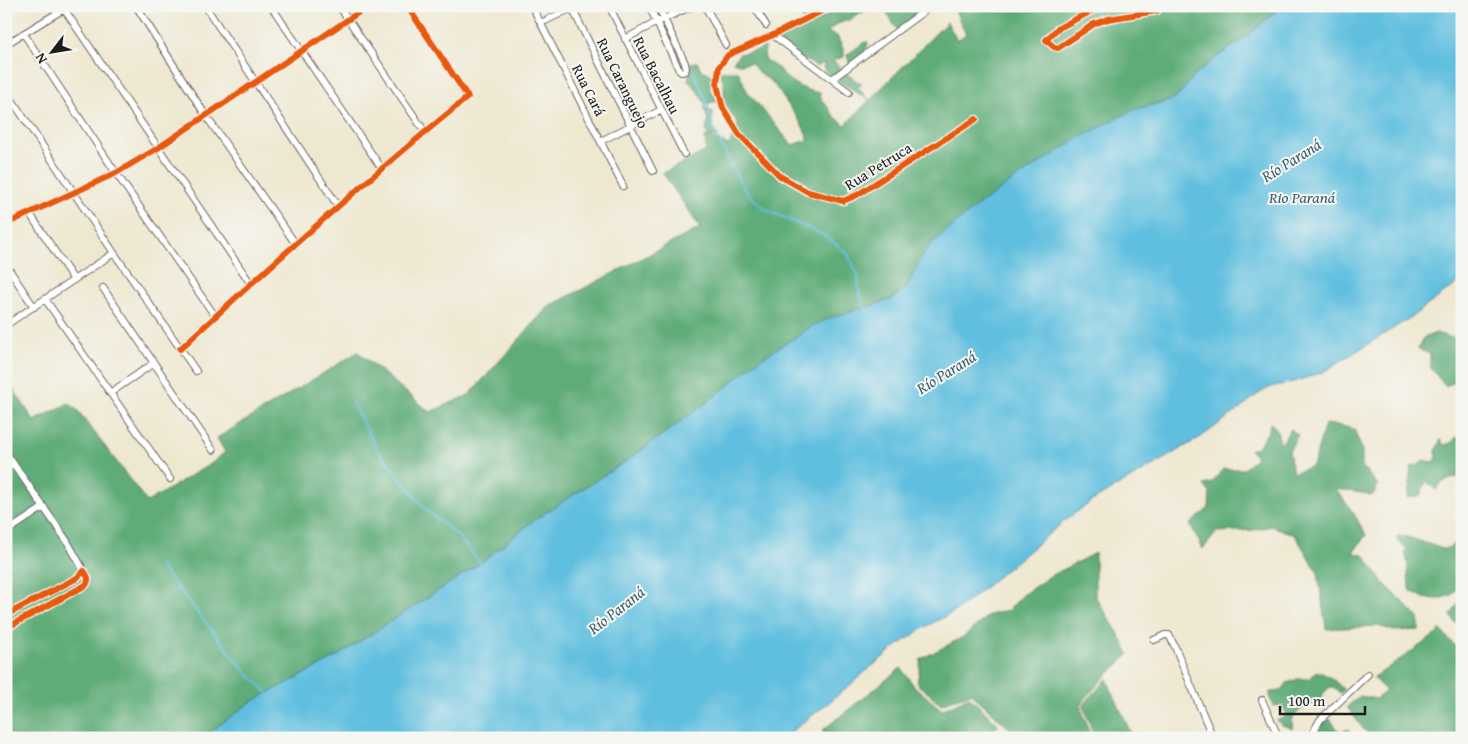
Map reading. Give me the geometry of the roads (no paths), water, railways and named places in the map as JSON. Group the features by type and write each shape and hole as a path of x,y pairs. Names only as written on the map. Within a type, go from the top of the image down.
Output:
{"street":[{"path":"136,6 206,116 295,243"},
{"path":"205,6 338,206"},
{"path":"271,6 382,169"},
{"path":"339,6 425,132"},
{"path":"6,224 116,173 158,148 368,6"},
{"path":"180,349 295,243 468,96 407,6"},
{"name":"Rua Cará","path":"532,6 623,186"},
{"name":"Rua Bacalhau","path":"609,6 684,154"},
{"path":"649,6 679,70 681,72 685,71 685,63 658,6"},
{"path":"625,39 692,6"},
{"path":"705,6 726,45"},
{"path":"754,6 766,25"},
{"name":"Rua Petruca","path":"832,6 773,36 728,55 719,67 717,85 723,108 738,134 780,176 808,192 843,201 857,195 976,119"},
{"path":"832,79 931,6"},
{"path":"1101,6 1057,30 1046,40 1058,48 1094,24 1108,19 1157,12"},
{"path":"541,23 573,7"},
{"name":"Rua Caranguejo","path":"573,7 653,171"},
{"path":"6,44 66,8 250,284"},
{"path":"24,34 214,316"},
{"path":"773,36 849,92"},
{"path":"6,90 114,253 196,371"},
{"path":"601,141 661,110"},
{"path":"30,214 74,280"},
{"path":"6,325 114,253"},
{"path":"6,265 34,307"},
{"path":"103,288 213,450"},
{"path":"45,299 170,479"},
{"path":"110,393 154,363"},
{"path":"6,453 68,541 89,579 86,585 6,628"},
{"path":"6,468 14,464"},
{"path":"6,532 44,507"},
{"path":"6,615 77,578 84,571"},
{"path":"1154,640 1168,635 1175,647 1213,738"},
{"path":"1310,738 1320,720 1368,674"},
{"path":"1262,700 1276,737 1282,736 1285,738"}],"water":[{"name":"Rio Paraná","path":"1284,6 1462,6 1462,280 1410,318 1323,372 1271,387 1258,394 1201,437 1097,498 1068,518 959,609 927,626 898,645 783,738 202,738 251,702 333,659 479,564 533,521 629,459 705,404 760,359 816,324 891,300 907,287 921,258 932,243 976,207 1015,179 1081,137 1136,109 1169,101 1179,95 1195,75"}],"waterway":[{"path":"694,73 706,99 714,129 747,193 765,209 821,234 847,253 858,275 859,293 865,308"},
{"path":"352,402 378,451 426,510 458,536 480,563"},
{"path":"160,566 244,670 268,693"}],"water label":[{"name":"Río Paraná","path":"1291,160"},
{"name":"Río Paraná","path":"946,372"},
{"name":"Río Paraná","path":"616,610"}]}
